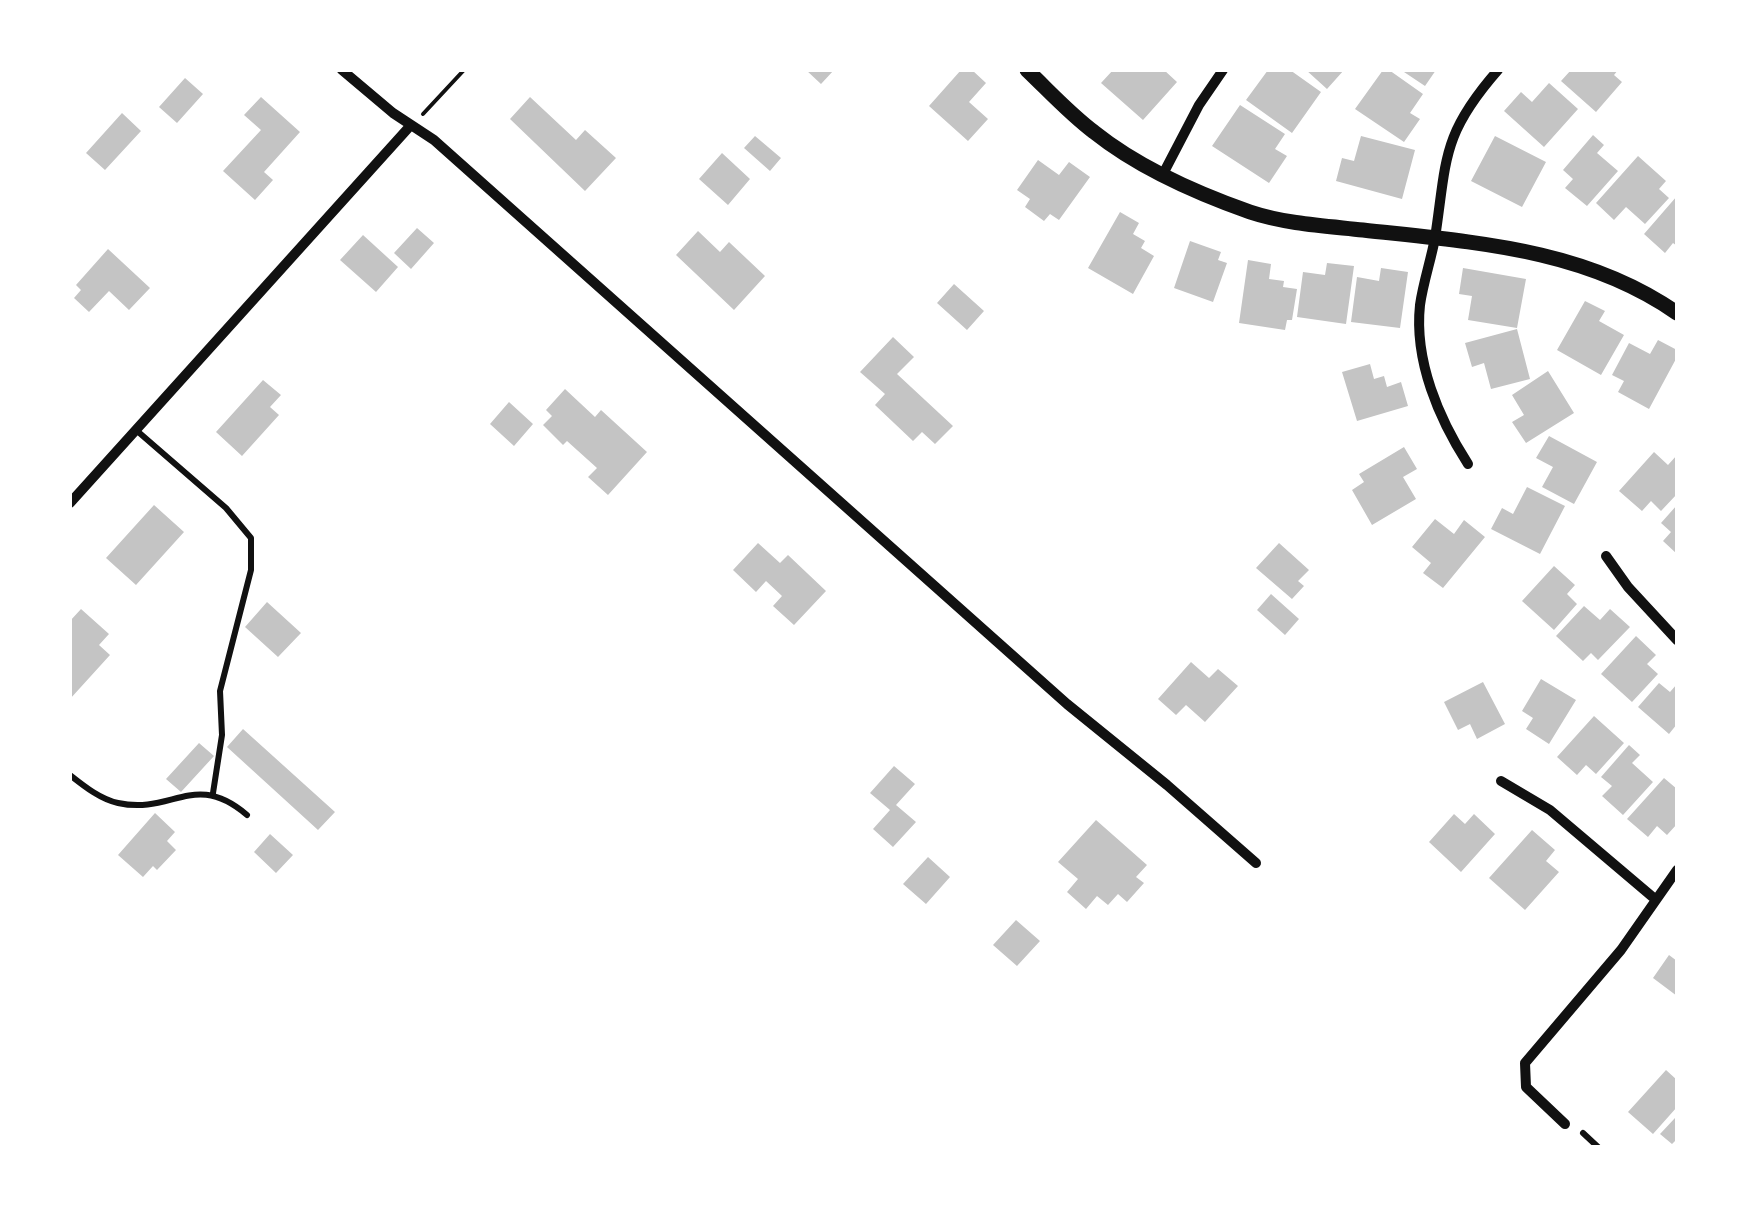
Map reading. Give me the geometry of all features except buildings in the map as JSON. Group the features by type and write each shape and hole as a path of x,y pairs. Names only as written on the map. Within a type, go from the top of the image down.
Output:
{"street":[{"path":"342,70 448,152 1067,704 1256,862"},
{"path":"1027,70 1093,132 1162,174 1252,212 1279,219 1528,250 1620,281 1677,313"},
{"path":"1162,174 1223,70"},
{"path":"1468,464 1438,408 1421,342 1420,307 1448,147 1460,120 1498,70"},
{"path":"70,503 411,125"},
{"path":"1606,556 1677,640"},
{"path":"1501,781 1565,822 1655,900"},
{"path":"1566,1124 1526,1086 1525,1063 1596,981 1677,870"}],"lane":[{"path":"136,430 226,508 251,538 251,570 220,691 222,735 214,794"},
{"path":"70,775 118,804 214,794 247,815"},
{"path":"1583,1133 1598,1147"}],"path":[{"path":"411,125 464,70"}]}
